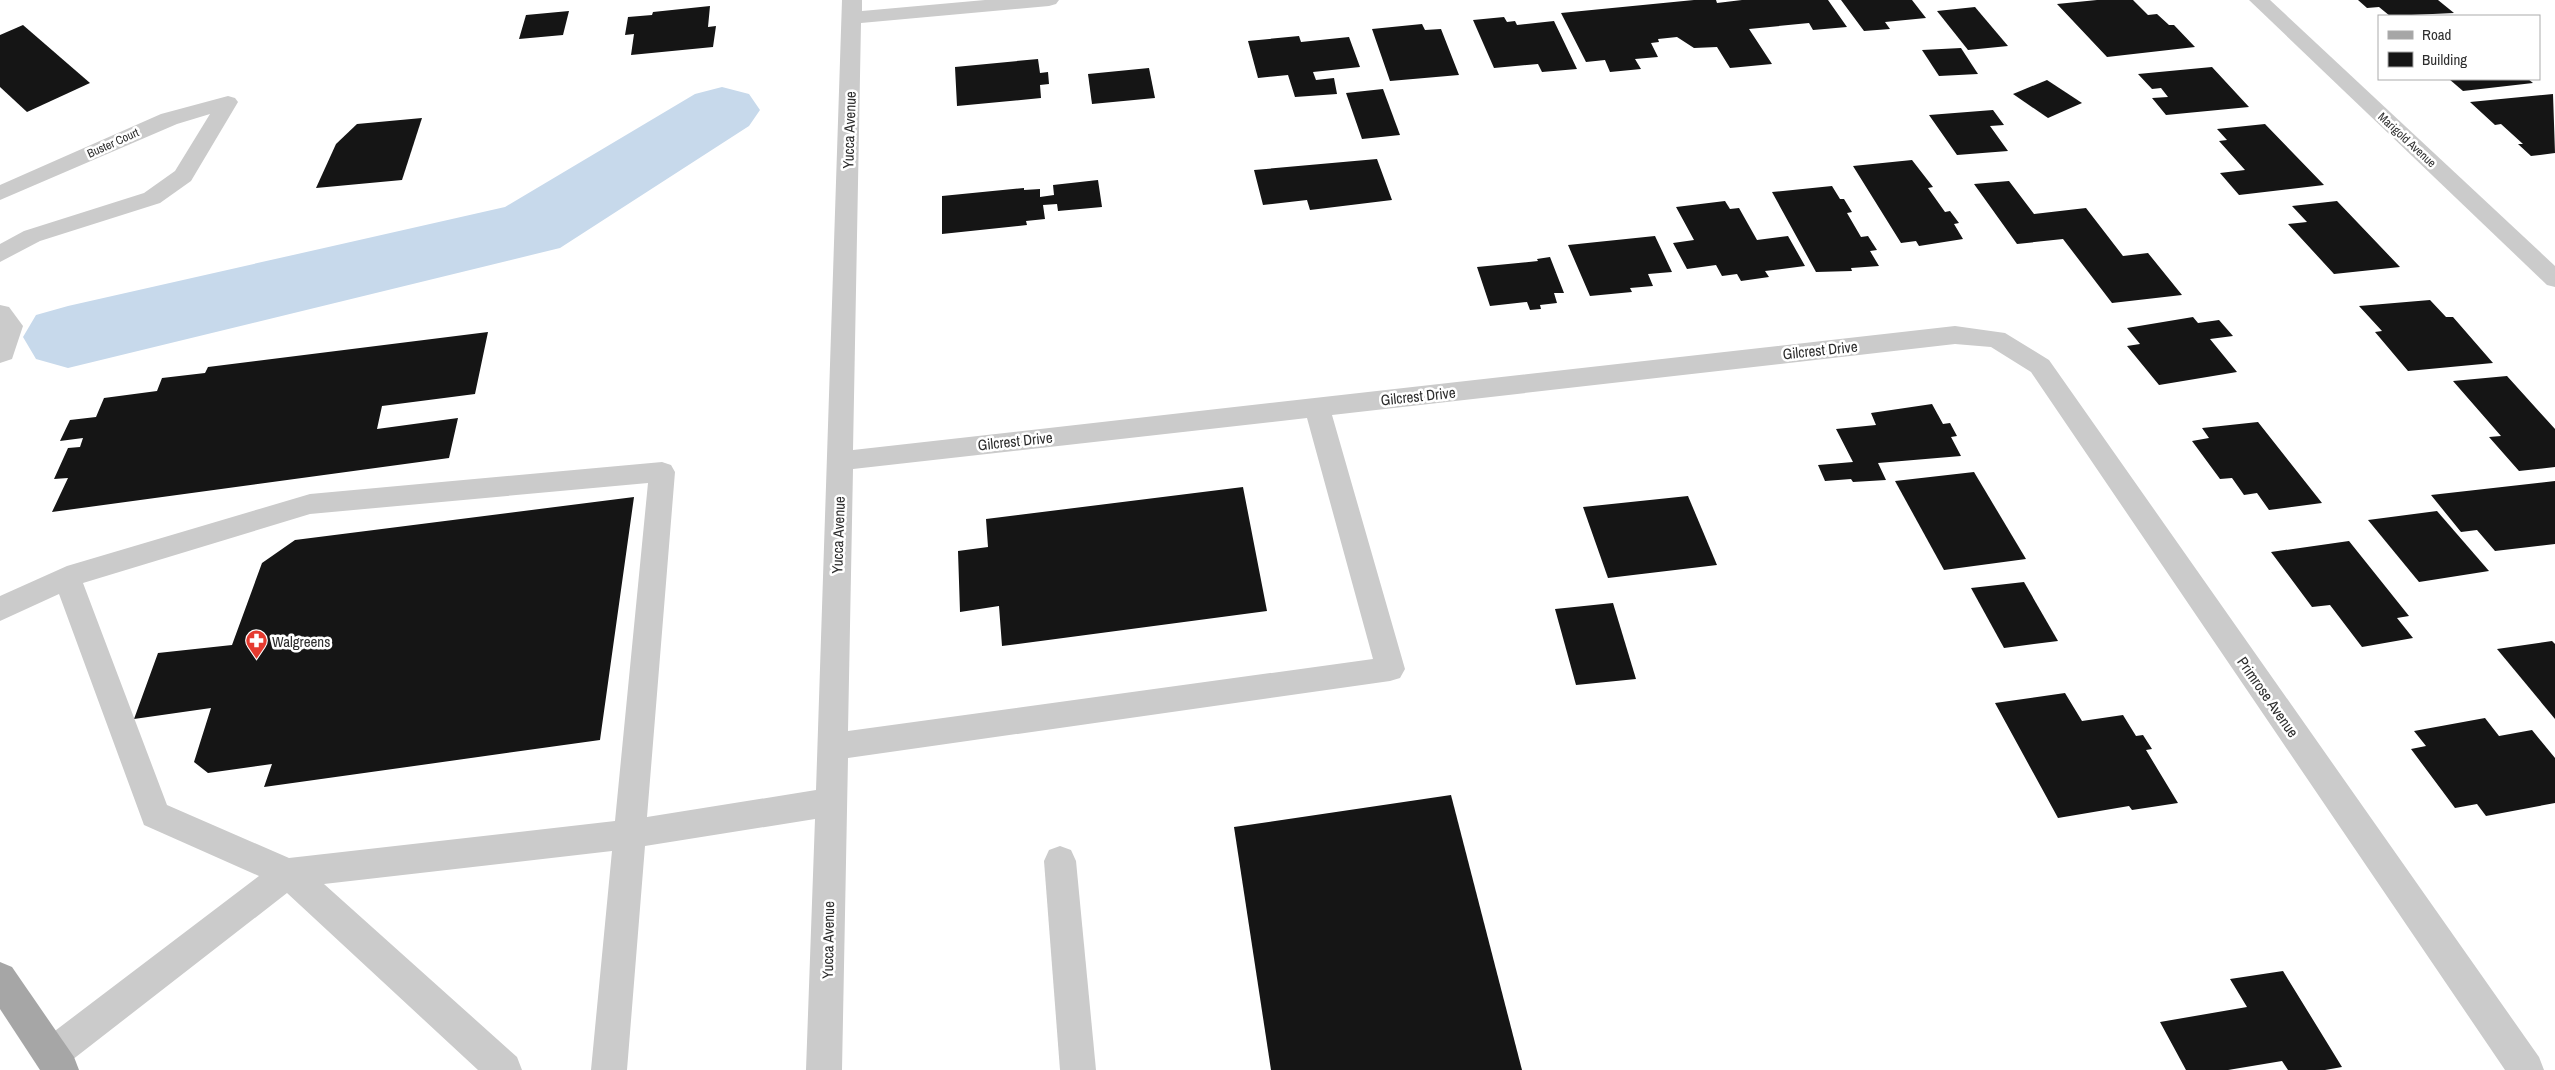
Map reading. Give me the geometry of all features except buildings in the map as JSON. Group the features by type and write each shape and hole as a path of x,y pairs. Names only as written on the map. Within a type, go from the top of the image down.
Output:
{"main road":[{"path":"0,979 56,1062"}],"street":[{"path":"852,9 1049,0"},
{"name":"Marigold Avenue","path":"2259,0 2555,279"},
{"name":"Yucca Avenue","path":"824,1070 852,9"},
{"name":"Buster Court","path":"0,193 169,119 228,102 183,176 152,198 32,236 0,254"},
{"path":"0,313 11,326 3,353 0,354"},
{"name":"Gilcrest Drive","path":"840,461 1954,335 1996,339"},
{"name":"Primrose Avenue","path":"1996,339 2040,366 2526,1070"},
{"path":"832,747 1390,670 1317,407"},
{"path":"0,609 67,577 310,504 662,472 609,1070"},
{"path":"67,577 155,815 288,873 504,1070"},
{"path":"56,1062 288,873 630,834 831,802"},
{"path":"1060,861 1078,1070"}],"waterway":[{"path":"68,337 531,229 722,110"}],"place":[{"name":"Walgreens","path":"256,660"}]}
